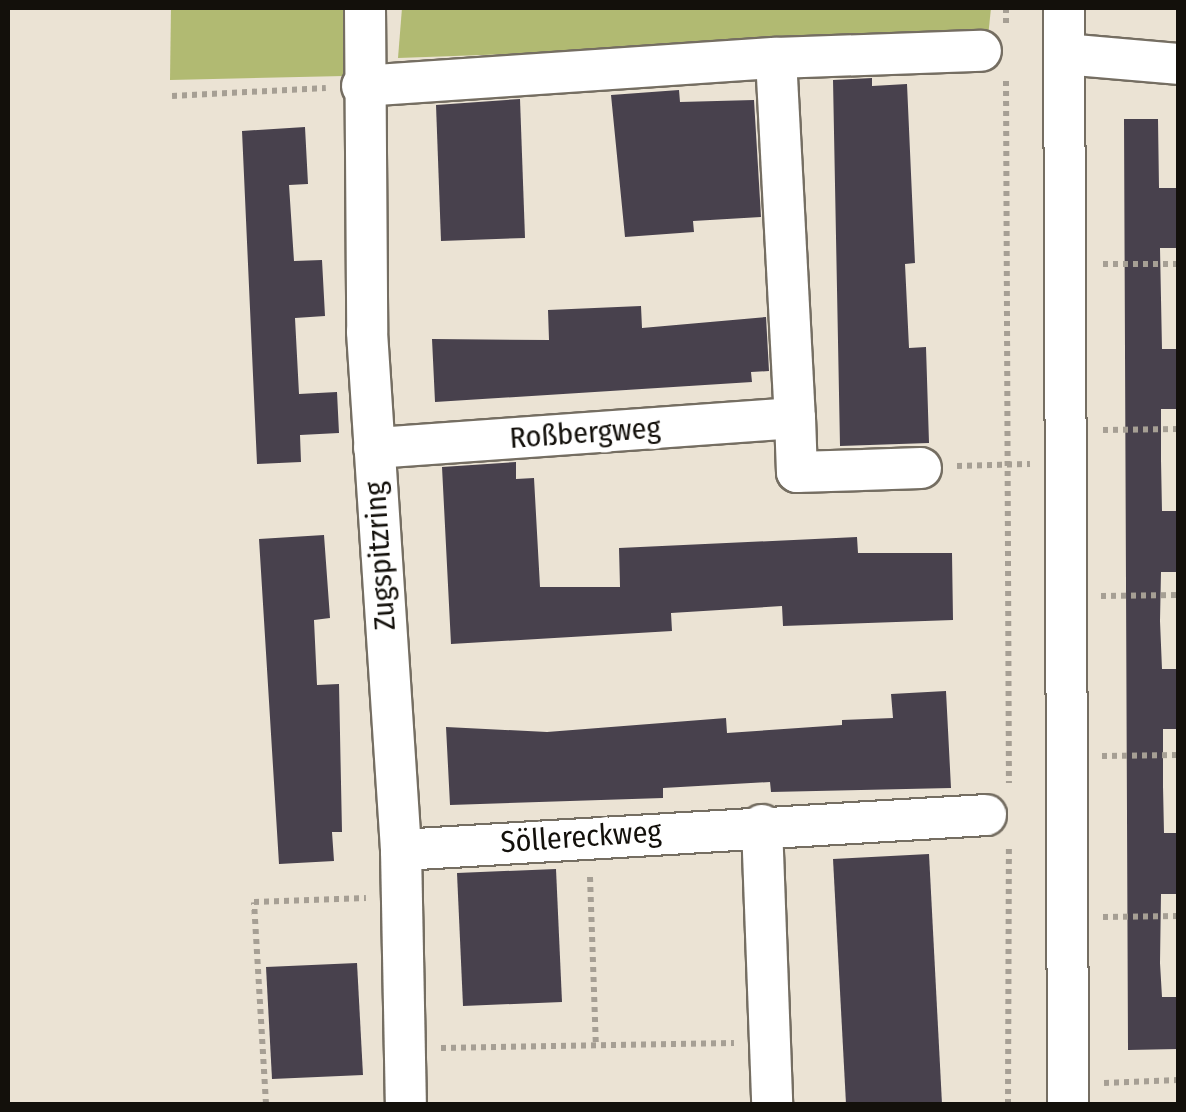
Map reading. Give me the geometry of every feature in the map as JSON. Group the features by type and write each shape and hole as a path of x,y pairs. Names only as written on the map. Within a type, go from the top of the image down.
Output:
{"street":[{"name":"Zugspitzring","path":"364,8 362,86 374,448 401,850 406,1104"},
{"path":"1064,8 1068,1094"},
{"path":"362,86 776,58 998,52"},
{"path":"1064,54 1178,64"},
{"path":"776,58 797,472 921,468"},
{"name":"Roßbergweg","path":"374,448 795,418"},
{"name":"Söllereckweg","path":"401,850 762,824 1001,815"},
{"path":"762,824 772,1104"}],"path":[{"path":"1006,8 998,52 1008,463 1001,815 1008,1104"},
{"path":"172,96 362,86"},
{"path":"1067,264 1178,264"},
{"path":"921,468 1008,463 1066,448 1178,429"},
{"path":"1065,597 1178,595"},
{"path":"1066,757 1178,754"},
{"path":"589,836 596,1045"},
{"path":"266,1104 254,902 402,896"},
{"path":"1066,917 1178,916"},
{"path":"405,1048 768,1043"},
{"path":"1068,1094 1178,1080"}],"green space":[{"path":"171,8 347,8 344,76 170,80"},
{"path":"402,8 991,8 988,37 398,58"}],"building":[{"path":"872,78 872,86 907,84 915,263 905,264 909,348 926,347 929,443 840,446 833,80"},
{"path":"679,90 680,102 754,100 761,217 693,221 694,232 625,237 611,95"},
{"path":"520,99 525,238 441,241 436,105"},
{"path":"1124,119 1158,119 1159,188 1178,188 1178,248 1160,248 1162,349 1178,349 1178,409 1161,409 1161,460 1162,511 1178,511 1178,572 1161,572 1160,621 1162,669 1178,669 1178,729 1163,729 1163,786 1164,833 1178,833 1178,894 1161,894 1160,963 1162,997 1178,997 1178,1049 1128,1050"},
{"path":"305,127 308,184 289,185 294,261 322,260 325,316 295,318 299,394 337,392 339,433 300,435 301,462 257,464 242,131"},
{"path":"641,306 642,328 766,317 769,371 751,372 752,382 435,402 432,339 549,340 548,310"},
{"path":"516,462 516,479 534,478 540,587 620,587 619,548 857,537 858,553 952,553 953,620 783,626 782,606 671,613 672,631 451,644 442,467"},
{"path":"324,535 330,618 314,620 317,685 339,684 342,832 332,832 334,861 279,864 259,539"},
{"path":"946,691 951,788 771,792 770,782 663,788 663,798 450,805 446,727 547,732 726,718 727,733 842,725 842,720 893,718 891,694"},
{"path":"929,854 942,1104 846,1104 833,859"},
{"path":"556,869 562,1002 463,1006 457,873"},
{"path":"357,963 363,1075 272,1079 266,967"}]}
